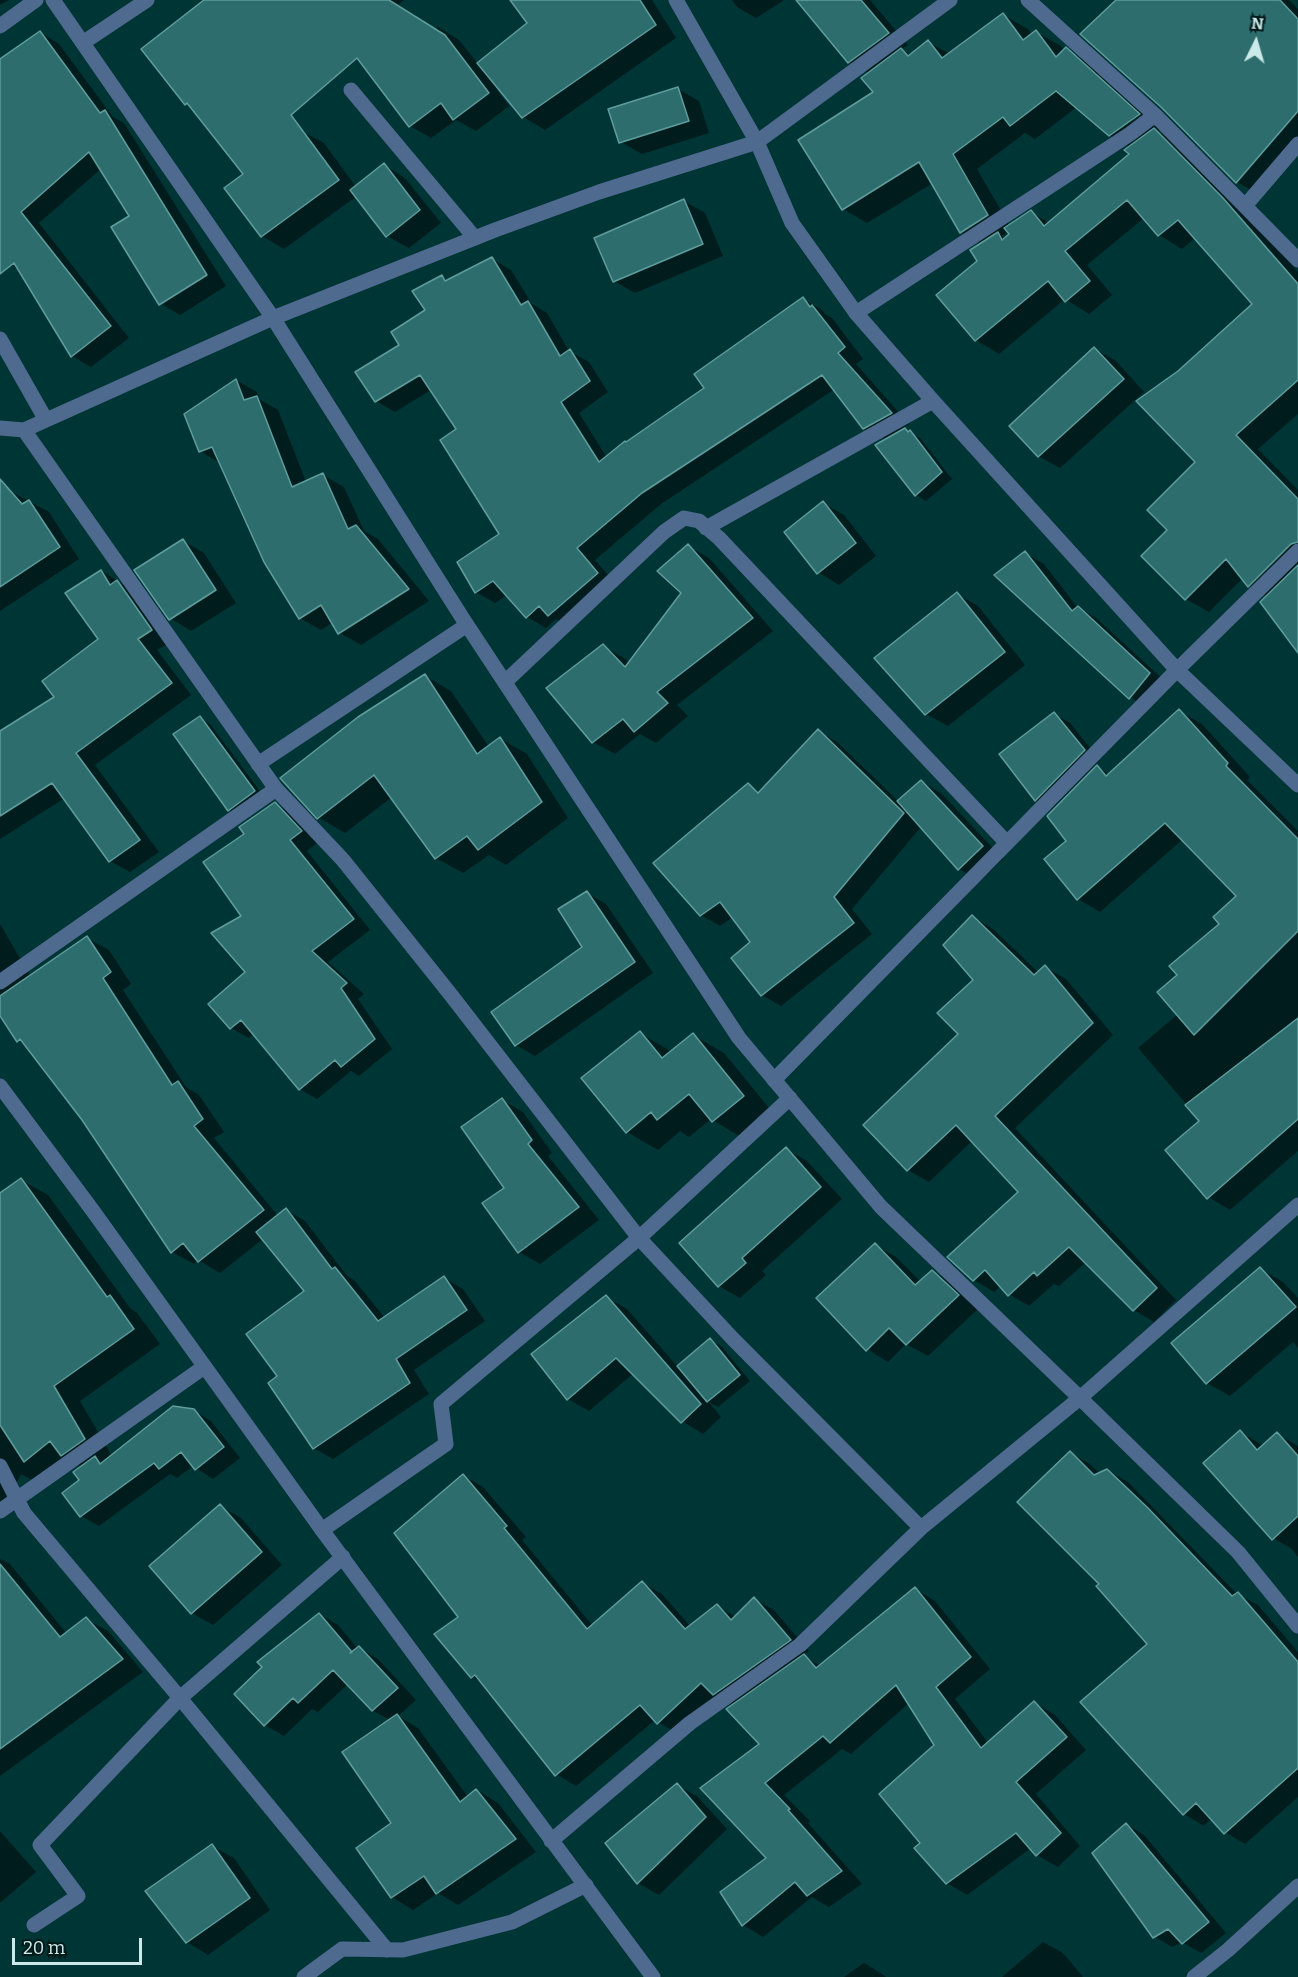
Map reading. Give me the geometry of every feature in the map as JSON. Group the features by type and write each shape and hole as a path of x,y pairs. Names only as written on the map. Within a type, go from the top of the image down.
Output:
{"street":[{"path":"0,26 36,0"},
{"path":"53,0 273,318 467,625 739,1038 881,1207 1238,1552 1298,1626"},
{"path":"84,42 147,0"},
{"path":"676,0 757,142 792,223 856,313 1177,669 1298,785"},
{"path":"0,428 24,430 273,318 475,238 599,192 757,142 950,0"},
{"path":"1028,0 1155,115 1298,260"},
{"path":"351,90 475,238"},
{"path":"856,313 1130,134 1155,115"},
{"path":"1245,206 1298,144"},
{"path":"0,339 46,420"},
{"path":"706,528 933,401"},
{"path":"24,430 276,789 343,860 639,1238 733,1339 921,1528"},
{"path":"505,682 664,532 684,518 699,521 719,537 1006,842"},
{"path":"774,1080 1177,669 1298,551"},
{"path":"258,764 467,625"},
{"path":"0,982 276,789"},
{"path":"0,1086 93,1211 322,1530 653,1977"},
{"path":"322,1530 446,1444 441,1404 639,1238 790,1098"},
{"path":"551,1841 690,1723 800,1645 921,1528 1080,1398 1298,1205"},
{"path":"0,1511 204,1366"},
{"path":"0,1466 24,1513 387,1950"},
{"path":"34,1925 78,1896 40,1845 180,1698 343,1557"},
{"path":"304,1977 342,1949 403,1950 512,1922 586,1885"},
{"path":"1194,1977 1228,1950 1298,1886"}],"building":[{"path":"204,0 389,0 445,35 489,93 453,120 441,103 409,127 357,58 291,115 339,180 261,237 224,188 243,174 141,49"},
{"path":"510,0 640,0 656,25 522,118 477,63 527,23"},
{"path":"796,0 861,0 889,33 848,63"},
{"path":"1116,0 1280,0 1298,19 1298,111 1236,183 1162,108 1080,34"},
{"path":"1003,13 1023,40 1036,30 1056,57 1066,47 1140,114 1109,136 1056,91 1010,126 1003,117 953,154 988,215 960,233 919,162 842,210 798,140 873,92 861,78 901,48 908,56 928,40 942,58"},
{"path":"40,31 100,113 105,110 207,275 159,305 111,227 129,216 89,152 21,212 111,326 71,357 14,263 0,274 0,59"},
{"path":"678,87 689,121 619,143 608,109"},
{"path":"1154,128 1223,198 1298,284 1298,380 1236,435 1298,499 1298,542 1291,544 1248,587 1226,559 1185,600 1141,556 1167,530 1147,510 1195,462 1136,401 1178,371 1252,304 1178,220 1158,236 1127,200 1065,251 1090,281 1065,302 1048,281 975,341 936,295 977,261 970,250 998,232 1002,240 1009,234 1004,228 1031,210 1044,226 1129,154 1124,150"},
{"path":"384,163 420,210 386,237 350,190"},
{"path":"684,199 703,244 613,282 594,238"},
{"path":"492,257 521,305 528,301 560,356 570,349 590,381 561,402 599,462 625,441 704,388 694,374 803,297 845,347 838,353 892,413 863,429 822,375 642,493 577,548 598,573 548,616 539,606 526,618 493,581 475,593 457,562 499,534 440,440 456,429 420,375 375,402 355,372 399,345 391,332 425,310 412,291 442,275 445,281"},
{"path":"1094,347 1124,379 1038,457 1009,426"},
{"path":"236,379 244,400 257,396 292,487 323,473 348,529 356,525 409,589 338,634 321,605 299,619 264,562 212,447 199,452 184,414"},
{"path":"905,428 908,432 910,430 942,472 915,496 875,445"},
{"path":"0,479 22,504 29,500 60,547 0,587"},
{"path":"823,501 856,543 817,574 784,532"},
{"path":"183,539 216,590 169,620 134,570"},
{"path":"688,544 753,618 657,692 668,703 634,732 623,719 592,743 546,688 603,644 625,667 681,593 657,571"},
{"path":"1025,551 1072,611 1078,606 1150,673 1129,699 994,575"},
{"path":"1298,565 1298,653 1260,602"},
{"path":"101,570 110,585 117,580 152,630 138,639 172,683 76,753 140,840 109,862 52,783 0,816 0,731 54,697 42,681 98,639 65,593"},
{"path":"957,592 1005,652 925,715 874,658"},
{"path":"425,674 477,754 500,737 542,802 478,850 467,836 435,859 374,775 317,819 280,778 358,717"},
{"path":"1179,709 1228,763 1226,766 1298,839 1298,931 1194,1035 1157,992 1177,975 1169,966 1219,924 1213,917 1236,896 1165,823 1077,900 1044,859 1066,841 1047,816 1097,765 1106,776"},
{"path":"1054,712 1085,750 1035,801 999,754"},
{"path":"200,716 255,791 228,811 173,734"},
{"path":"818,729 904,813 834,897 854,923 761,996 731,958 750,942 720,902 700,916 653,863 748,783 758,793"},
{"path":"921,780 983,846 958,870 897,801"},
{"path":"275,802 302,831 290,840 354,919 312,951 347,983 341,988 375,1039 341,1067 335,1060 299,1090 241,1020 230,1029 208,1004 245,972 211,933 241,916 203,862 244,834 239,827"},
{"path":"587,891 635,962 515,1046 491,1012 582,947 558,909"},
{"path":"972,915 1034,975 1045,965 1093,1023 995,1116 1157,1288 1133,1311 1069,1247 1037,1276 1034,1272 1008,1296 985,1270 973,1281 947,1257 1018,1192 956,1125 907,1171 863,1125 958,1034 937,1013 973,980 943,945"},
{"path":"87,936 111,972 103,978 172,1085 178,1081 203,1119 194,1126 264,1210 198,1262 183,1243 171,1253 82,1120 20,1039 17,1042 0,1016 0,996"},
{"path":"1298,1018 1298,1119 1207,1199 1165,1150 1199,1121 1185,1105"},
{"path":"640,1031 662,1058 693,1033 744,1096 712,1122 689,1094 657,1120 651,1112 626,1133 581,1078"},
{"path":"502,1098 532,1140 528,1144 579,1207 518,1253 482,1203 504,1188 461,1127"},
{"path":"786,1147 821,1187 742,1258 746,1263 718,1287 679,1243"},
{"path":"21,1178 107,1297 110,1295 134,1329 54,1386 85,1439 61,1456 50,1441 24,1462 0,1425 0,1193"},
{"path":"286,1208 332,1269 335,1267 378,1321 444,1276 467,1310 396,1359 410,1383 313,1449 268,1383 277,1376 246,1334 304,1291 256,1232"},
{"path":"875,1243 915,1285 932,1270 959,1295 906,1345 889,1328 866,1351 816,1298"},
{"path":"1260,1267 1296,1307 1206,1384 1171,1343"},
{"path":"606,1295 701,1404 681,1423 616,1358 567,1400 531,1354"},
{"path":"710,1338 740,1375 707,1402 677,1366"},
{"path":"173,1406 194,1409 224,1447 195,1470 181,1452 159,1469 154,1463 80,1517 62,1493 79,1480 73,1472 95,1456 100,1464"},
{"path":"1240,1430 1257,1450 1277,1432 1298,1456 1298,1516 1272,1540 1203,1463"},
{"path":"1070,1451 1094,1475 1107,1469 1148,1508 1232,1596 1238,1592 1298,1662 1298,1768 1224,1834 1196,1803 1183,1815 1080,1702 1147,1644 1096,1586 1099,1584 1017,1502"},
{"path":"463,1474 507,1526 504,1528 587,1629 642,1581 685,1629 717,1604 731,1620 754,1597 791,1640 713,1695 701,1683 657,1724 640,1705 555,1776 475,1675 471,1678 434,1634 458,1617 394,1533"},
{"path":"220,1504 262,1552 191,1614 149,1566"},
{"path":"0,1564 60,1637 86,1617 123,1659 0,1749"},
{"path":"915,1587 971,1657 936,1687 981,1748 1034,1701 1067,1737 1016,1782 1061,1833 1036,1856 1016,1833 946,1884 914,1848 920,1843 879,1794 934,1745 896,1685 830,1743 823,1736 765,1783 842,1871 807,1896 795,1882 742,1926 720,1892 766,1858 700,1788 759,1744 726,1709 804,1654 816,1668"},
{"path":"319,1613 352,1652 359,1646 398,1688 372,1711 333,1670 298,1703 293,1698 264,1726 234,1694 262,1667 257,1662"},
{"path":"397,1714 460,1802 476,1789 516,1839 436,1894 424,1876 391,1898 356,1848 391,1823 342,1752"},
{"path":"677,1783 706,1817 637,1884 605,1843"},
{"path":"1126,1823 1209,1922 1182,1944 1168,1929 1153,1938 1092,1853"},
{"path":"212,1844 250,1898 186,1943 145,1891"}]}
